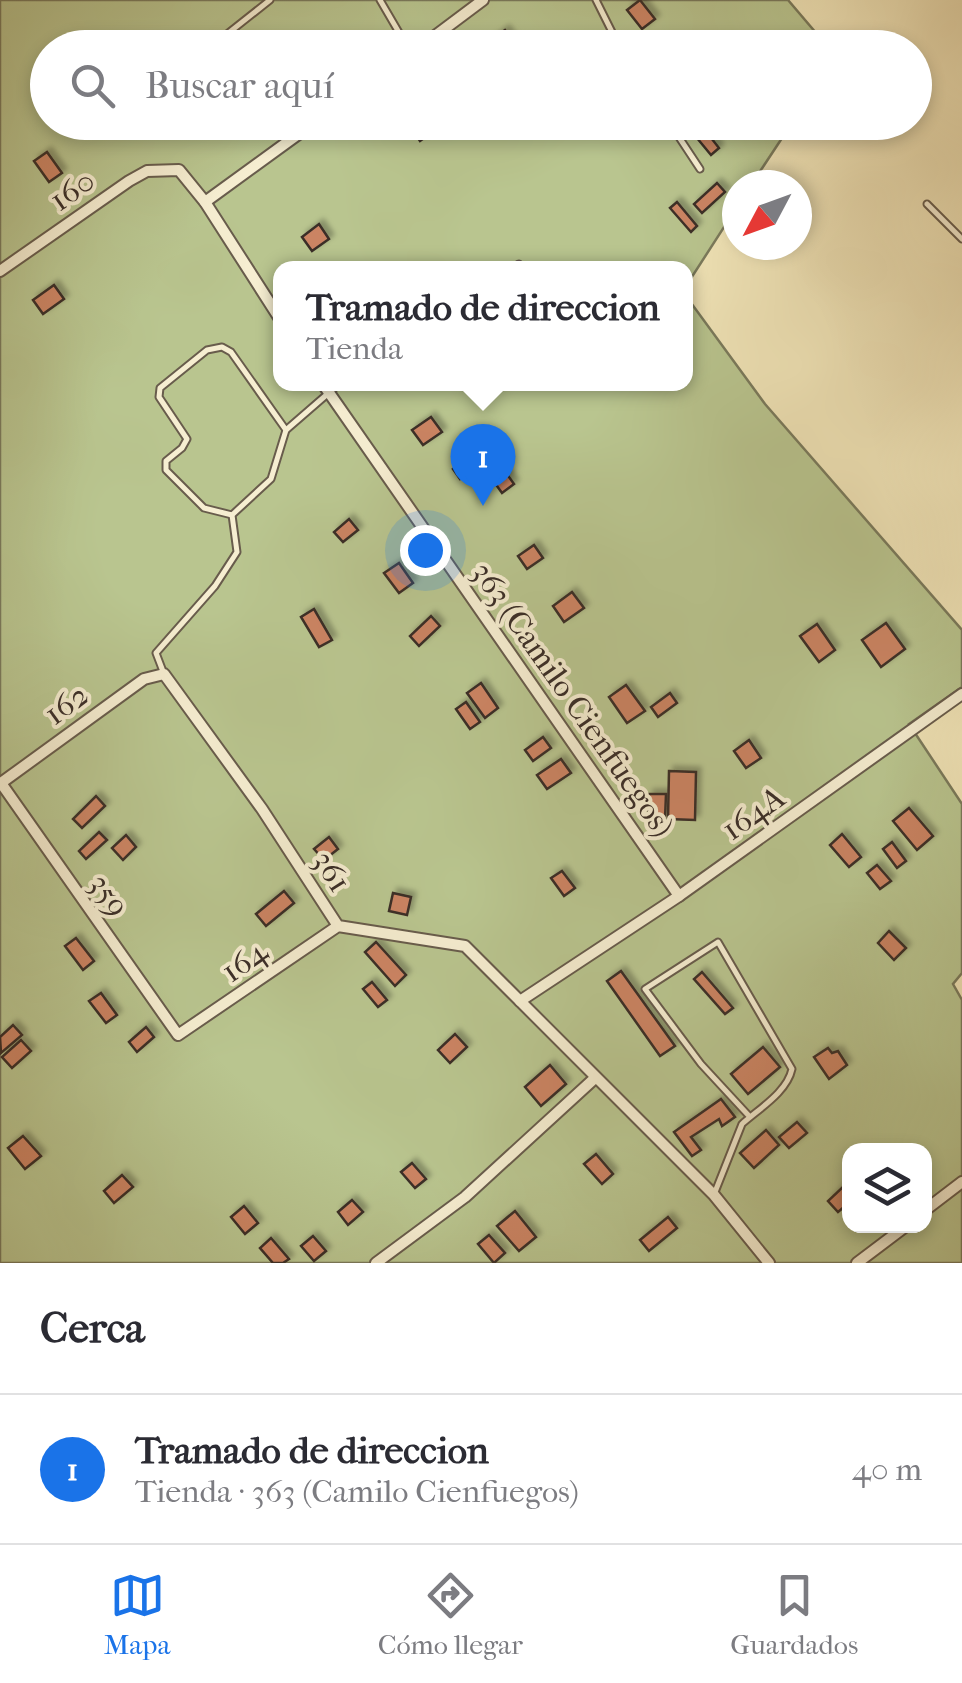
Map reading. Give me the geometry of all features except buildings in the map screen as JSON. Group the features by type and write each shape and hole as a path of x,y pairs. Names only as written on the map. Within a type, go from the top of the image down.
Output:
{"street":[{"path":"443,30 483,0"},
{"path":"273,308 205,202 290,140"},
{"name":"160","path":"0,270 146,172 179,170 205,202"},
{"name":"363 (Camilo Cienfuegos)","path":"328,391 679,896"},
{"name":"162","path":"1,783 144,680 164,674"},
{"name":"361","path":"164,674 262,810 338,926 465,946 714,1194 769,1263"},
{"name":"164A","path":"520,1002 679,896 962,694"},
{"name":"359","path":"1,783 178,1035"},
{"name":"164","path":"178,1035 338,926"},
{"path":"376,1263 466,1196 594,1078"},
{"path":"932,1205 962,1182"},
{"path":"857,1263 897,1233"}],"lane":[{"path":"232,30 270,0"},
{"path":"380,0 398,30"},
{"path":"596,0 611,30"},
{"path":"681,140 700,169"},
{"path":"927,204 962,239"},
{"path":"232,515 204,508 166,470 166,461 182,448 186,439 159,397 160,388 208,350 222,347 231,352 286,430"},
{"path":"232,515 271,479 286,430 321,391"},
{"path":"164,674 156,653 215,586 237,552 232,515"},
{"path":"714,1194 742,1124 750,1118 789,1082 792,1069 718,942 645,990 701,1064 750,1118"}],"green space":[{"path":"0,0 788,0 814,30 30,30 30,140 781,140 761,170 722,170 722,230 693,275 693,261 273,261 273,391 693,391 693,306 765,404 962,630 962,687 909,724 962,804 962,973 953,984 962,1000 962,1263 0,1263"}],"place":[{"name":"Tramado de direccion","path":"483,506"}]}
